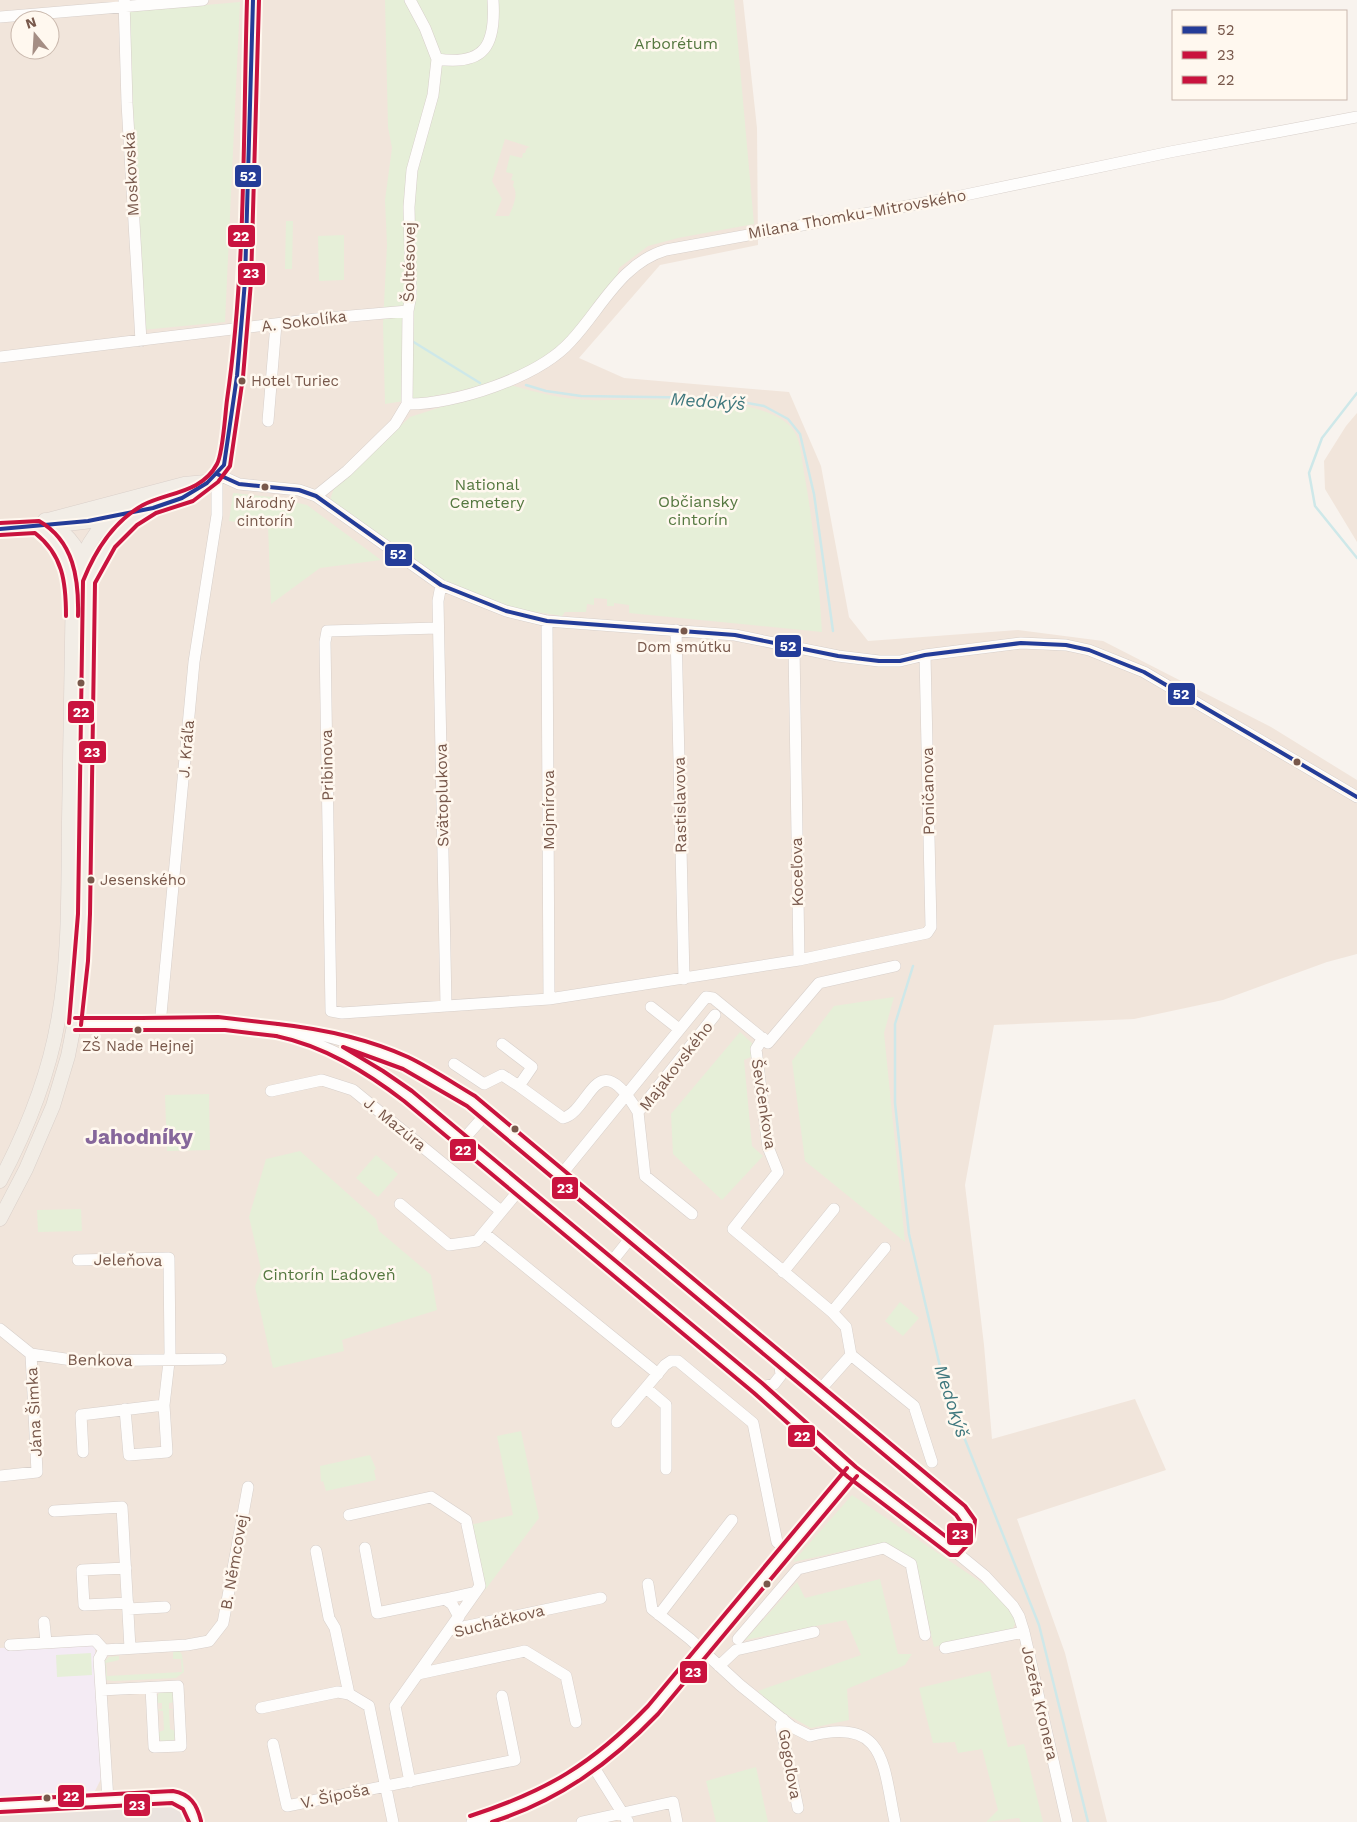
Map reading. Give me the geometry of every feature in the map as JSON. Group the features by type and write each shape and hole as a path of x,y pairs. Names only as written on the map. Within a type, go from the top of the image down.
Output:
{"main road":[{"path":"0,529 109,518 143,512 190,496 212,478 224,465 242,329 253,0"},
{"path":"46,524 184,484 212,478"},
{"path":"0,1181 33,1112 56,1033 60,1007 68,914 73,582 81,557 92,536 109,518 136,498"},
{"path":"89,582 106,547 143,512"},
{"path":"0,1219 26,1169 53,1106 75,1024 82,960 89,582 81,557 69,536 46,524"},
{"path":"46,524 64,556 73,582"},
{"path":"60,1007 75,1024"},
{"path":"56,1033 75,1024"}],"street":[{"path":"0,17 124,3 203,0"},
{"name":"Šoltésovej","path":"407,404 408,311 411,295 409,207 412,170 423,124 433,95 437,58 426,28 410,0"},
{"path":"437,58 451,61 472,58 486,49 493,28 493,0"},
{"name":"Moskovská","path":"124,3 141,341"},
{"name":"Milana Thomku-Mitrovského","path":"407,404 425,403 479,391 538,368 556,356 571,341 632,268 651,255 666,250 951,198 1170,152 1357,116"},
{"name":"A. Sokolíka","path":"0,357 276,324 408,311"},
{"path":"268,421 276,324"},
{"path":"316,496 347,471 395,424 407,404"},
{"path":"212,478 239,484 299,490 316,496 408,564 441,584 506,611 547,621 734,635 866,660 900,661 925,655 1022,643 1066,645 1089,650 1144,672 1357,797"},
{"name":"J. Kráľa","path":"160,1025 194,662 219,494 212,478"},
{"name":"Svätoplukova","path":"441,584 438,601 438,628 446,1005"},
{"name":"Mojmírova","path":"547,621 550,999"},
{"name":"Pribinova","path":"438,628 326,631 324,642 331,1011 342,1013 446,1005"},
{"name":"Rastislavova","path":"676,630 684,979"},
{"name":"Koceľova","path":"794,646 799,960"},
{"name":"Poničanova","path":"799,960 927,933 931,927 925,655"},
{"path":"446,1005 550,999 799,960"},
{"name":"Ševčenkova","path":"783,1272 733,1229 778,1172 768,1147 756,1049 766,1041 819,983 895,966"},
{"path":"561,1175 706,997 713,998 766,1041"},
{"path":"651,1007 679,1029"},
{"name":"Majakovského","path":"692,1214 645,1176 638,1112 715,1015"},
{"path":"75,1024 225,1024 322,1035 342,1040 406,1063 454,1090 561,1175 966,1516 970,1528 954,1550"},
{"path":"286,1032 355,1060 374,1071 462,1141 778,1404 852,1472 954,1550 1005,1597 1019,1616 1024,1632"},
{"path":"502,1044 532,1067 519,1086"},
{"path":"454,1064 484,1084 502,1075 563,1118 570,1116 594,1085 602,1082 612,1082 628,1095 638,1112"},
{"name":"J. Mazúra","path":"271,1091 322,1080 353,1090 501,1212"},
{"path":"462,1141 486,1114"},
{"path":"400,1204 449,1245 477,1241 520,1189"},
{"path":"834,1210 783,1272 832,1312 846,1327 852,1355 914,1406 932,1462"},
{"path":"484,1233 658,1374"},
{"path":"609,1265 633,1235"},
{"path":"832,1312 885,1248"},
{"name":"Jeleňova","path":"78,1260 169,1258 170,1360"},
{"name":"Jána Šimka","path":"0,1329 30,1354 37,1472 0,1476"},
{"name":"Benkova","path":"30,1354 79,1361 221,1359"},
{"path":"819,1392 852,1355"},
{"path":"758,1388 774,1384 781,1375 779,1357"},
{"path":"125,1409 129,1456 167,1452 164,1405 170,1360"},
{"path":"617,1422 672,1360 678,1361 753,1423 777,1542 786,1549"},
{"path":"778,1404 778,1388 785,1379 802,1378"},
{"path":"646,1388 666,1405 666,1469"},
{"path":"83,1452 81,1415 164,1405"},
{"path":"472,1822 537,1800 575,1779 631,1734 724,1626 786,1549 818,1515 852,1472"},
{"name":"B. Němcovej","path":"104,1650 188,1645 209,1641 223,1623 248,1487"},
{"path":"349,1515 431,1497 466,1520 480,1586 449,1630"},
{"path":"54,1511 122,1507 130,1648"},
{"path":"648,1584 652,1609 659,1615 732,1520"},
{"path":"365,1548 378,1613 476,1592"},
{"path":"719,1666 798,1568 884,1548 911,1564 925,1635"},
{"path":"261,1708 338,1692 349,1694 335,1628 329,1618 316,1551"},
{"path":"126,1568 82,1570 84,1605 164,1606"},
{"name":"Sucháčkova","path":"410,1782 394,1706 449,1630 600,1598"},
{"path":"445,1599 452,1604 459,1617"},
{"name":"Gogoľova","path":"659,1615 800,1733 810,1736 844,1730 862,1735 869,1740 876,1748 881,1759 895,1822"},
{"path":"44,1622 46,1642"},
{"path":"724,1626 737,1644"},
{"path":"737,1644 814,1632"},
{"name":"Jozefa Kronera","path":"945,1648 1024,1632 1067,1822"},
{"path":"10,1645 95,1640 104,1650 98,1659 108,1800"},
{"name":"Sucháčkova","path":"418,1674 526,1651 566,1676 576,1722"},
{"path":"101,1690 178,1686 181,1746 154,1747 151,1688"},
{"name":"V. Šípoša","path":"349,1694 369,1706 393,1822"},
{"path":"386,1786 515,1760 502,1696"},
{"name":"Gogoľova","path":"783,1720 781,1727 798,1808"},
{"name":"V. Šípoša","path":"273,1744 287,1806 386,1786"},
{"path":"593,1766 625,1817"},
{"path":"0,1806 177,1798 189,1805 195,1822"},
{"path":"582,1822 625,1817 672,1802 677,1822"}],"shaded area":[{"path":"0,0 743,0 757,128 758,245 660,265 579,358 624,378 789,392 821,466 849,617 868,641 1018,630 1103,641 1271,727 1357,780 1357,954 1327,962 1223,1000 1134,1019 994,1025 965,1185 984,1345 992,1439 1135,1399 1166,1470 1017,1519 1065,1653 1107,1822 183,1822 179,1807 0,1812"},
{"path":"1357,413 1357,542 1325,489 1324,461 1346,426"},
{"path":"93,1643 95,1645 101,1779 94,1793 0,1800 0,1648"},
{"path":"179,1807 183,1822 0,1822 0,1812"}],"green space":[{"name":"Arborétum","path":"385,0 734,0 754,224 678,238 648,246 619,268 617,276 585,319 564,342 545,357 524,369 480,386 385,404 383,324 387,245 385,200 392,148 388,127","holes":["505,139 530,147 523,153 522,158 510,155 506,172 513,174 511,180 514,181 515,200 509,216 495,216 502,199 492,181"]},
{"path":"240,2 225,322 142,330 125,12"},
{"path":"286,221 293,221 292,269 285,269"},
{"path":"344,235 344,280 319,281 318,236"},
{"path":"510,385 549,395 588,400 669,400 735,404 763,411 785,421 797,437 801,452 814,535 822,632 629,613 629,605 614,603 614,606 607,606 607,599 594,598 594,605 587,604 586,612 565,612 562,616 510,608 445,581 330,500 334,488 410,417"},
{"path":"233,493 272,497 307,505 381,560 320,568 271,604 268,526 229,521"},
{"path":"894,997 884,1033 905,1242 805,1161 792,1061 834,1006"},
{"path":"740,1032 753,1044 753,1056 744,1060 752,1146 763,1156 722,1200 673,1154 671,1114"},
{"path":"209,1094 210,1150 167,1151 165,1095"},
{"name":"Cintorín Ľadoveň","path":"300,1151 376,1219 379,1231 431,1275 437,1310 342,1340 344,1351 273,1368 255,1287 261,1269 249,1217 266,1159"},
{"path":"376,1155 398,1174 378,1197 356,1178"},
{"path":"81,1209 82,1231 38,1232 37,1210"},
{"path":"900,1302 919,1318 903,1336 885,1321"},
{"path":"521,1431 539,1518 485,1590 470,1525 513,1515 497,1436"},
{"path":"370,1455 376,1469 374,1470 376,1480 326,1491 323,1481 321,1482 320,1466"},
{"path":"852,1495 991,1589 1015,1616 1013,1628 934,1647 914,1562 881,1543 793,1562"},
{"path":"880,1579 898,1654 912,1654 905,1665 847,1689 849,1720 811,1728 775,1708 758,1691 861,1655 846,1620 745,1640 797,1582 805,1598"},
{"path":"179,1650 182,1655 184,1672 176,1678 106,1680 105,1661 109,1657 119,1656 119,1660 106,1663 107,1676 182,1672 181,1659 173,1659 173,1651"},
{"path":"91,1653 92,1675 57,1677 56,1655"},
{"path":"990,1671 1008,1747 1024,1744 1043,1822 1021,1822 1019,1818 986,1822 998,1810 982,1749 958,1753 955,1742 933,1743 919,1688"},
{"path":"171,1691 174,1693 176,1702 169,1703 169,1709 176,1710 169,1710 170,1729 178,1732 173,1742 162,1743 157,1733 164,1730 163,1711 155,1710 162,1709 162,1703 154,1703 159,1693"},
{"path":"756,1767 768,1822 716,1822 706,1781"}],"waterway":[{"name":"Medokýš","path":"412,341 480,383"},
{"name":"Medokýš","path":"526,385 546,391 581,396 720,398 764,406 788,419 800,434 814,494 833,631"},
{"path":"1357,393 1322,438 1309,473 1315,506 1357,558"},
{"name":"Medokýš","path":"913,966 895,1024 895,1103 909,1234 946,1392 1039,1625 1088,1822"}],"transit line":[{"name":"22","path":"69,1023 78,914 83,581 100,548 123,519 143,505 203,481 211,474 219,459 224,433 238,301 241,251 247,0"},
{"name":"52","path":"0,529 88,521 153,508 182,498 207,483 224,465 237,376 245,281 253,0"},
{"name":"23","path":"81,1025 88,961 90,914 95,583 115,547 137,525 156,513 193,501 218,482 230,466 243,377 251,282 259,0"},
{"name":"52","path":"217,474 239,484 299,490 316,496 441,585 506,611 547,621 735,635 838,656 879,661 900,661 925,655 1021,643 1066,645 1089,650 1144,672 1357,797"},
{"name":"22","path":"0,523 39,521 51,529 60,539 72,562 77,588 78,616"},
{"name":"23","path":"0,535 35,533 52,550 64,581 66,616"},
{"name":"23","path":"142,1018 218,1017 278,1024"},
{"name":"22","path":"75,1018 142,1018"},
{"name":"22","path":"276,1036 311,1046 344,1061 404,1101 754,1393 848,1477 950,1555 958,1555 973,1539 975,1520 965,1506 475,1096 425,1066 392,1050 344,1035 278,1024"},
{"name":"22","path":"75,1030 142,1030"},
{"name":"23","path":"142,1030 225,1030 276,1036"},
{"name":"23","path":"343,1047 403,1069 467,1106 956,1515 962,1524 961,1533 953,1542 856,1467 762,1383 412,1091 343,1047"},
{"name":"22","path":"470,1816 545,1786 587,1760 627,1726 648,1706 847,1468"},
{"name":"23","path":"492,1822 561,1792 602,1765 640,1732 658,1714 857,1476"},
{"name":"22","path":"0,1800 173,1791 179,1792 192,1801 201,1821"},
{"name":"23","path":"0,1812 172,1803 183,1809 189,1822"}],"place":[{"name":"Hotel Turiec","path":"242,381"},
{"name":"Národný cintorín","path":"265,487"},
{"name":"Dom smútku","path":"684,631"},
{"name":"Jesenského","path":"91,880"},
{"name":"ZŠ Nade Hejnej","path":"138,1030"}],"district":[{"name":"Jahodníky","path":"139,1136"}],"park label":[{"name":"National Cemetery","path":"487,493"},
{"name":"Občiansky cintorín","path":"698,510"}]}
